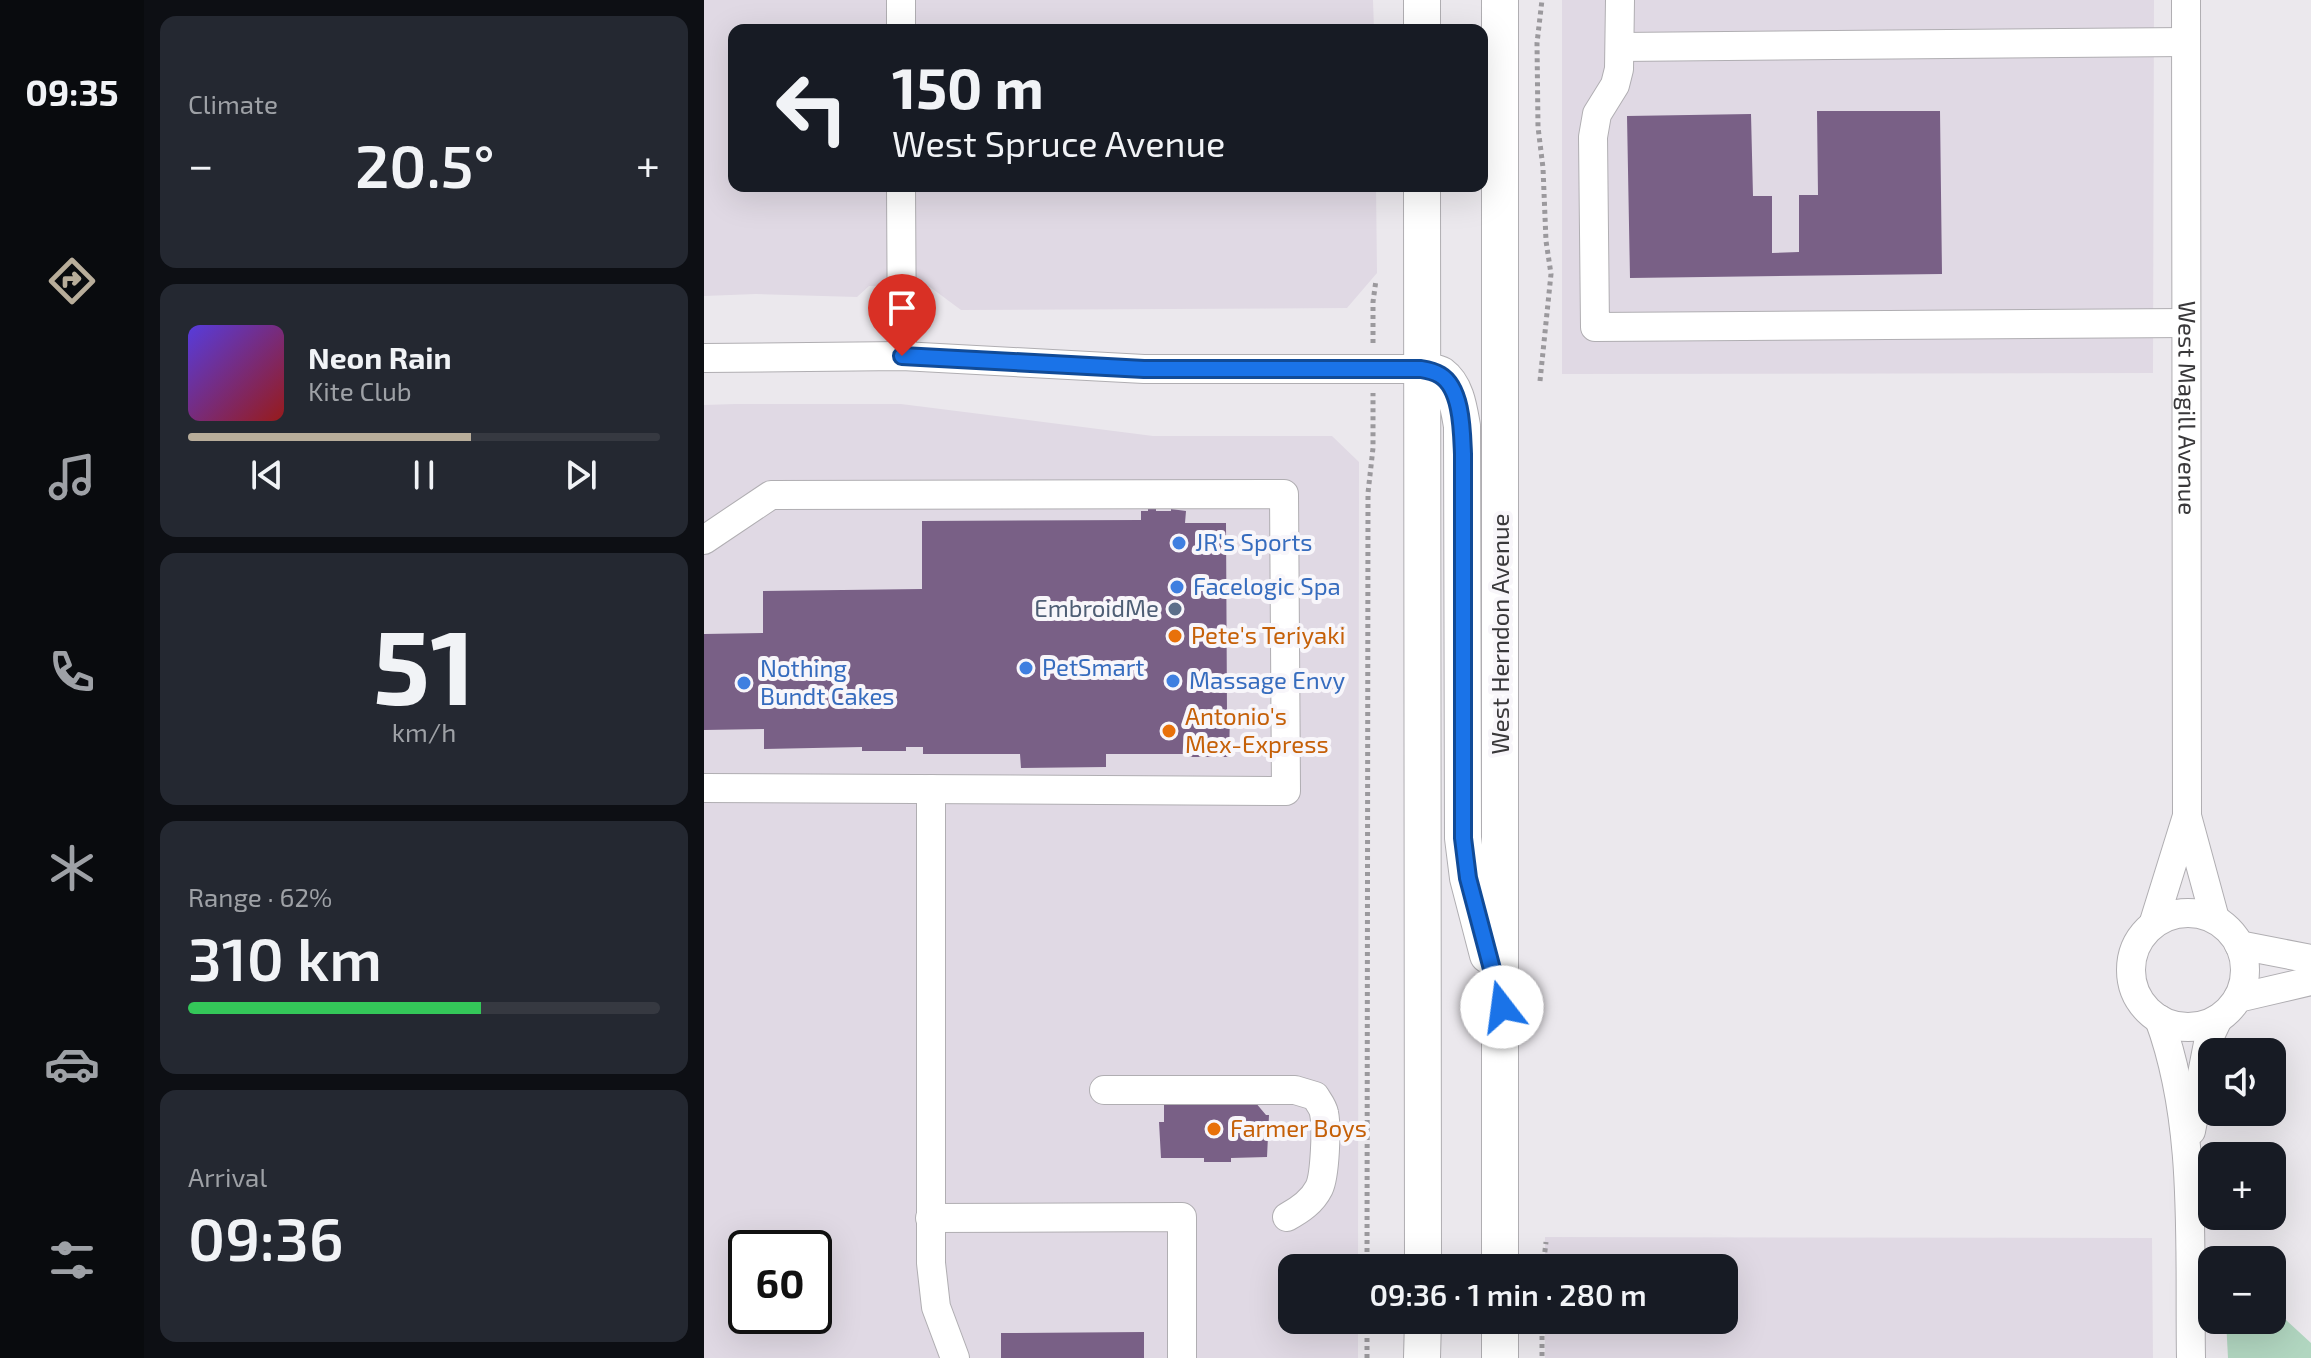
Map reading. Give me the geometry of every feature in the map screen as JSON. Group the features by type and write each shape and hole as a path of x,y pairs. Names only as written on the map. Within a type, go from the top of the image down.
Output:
{"main road":[{"path":"1422,0 1422,24"},
{"name":"West Herndon Avenue","path":"1500,0 1500,1254"},
{"path":"1422,192 1423,1254"},
{"path":"1421,369 1441,375 1450,385 1458,402 1462,426 1463,838 1468,878 1502,1007"},
{"path":"1422,1358 1423,1334"},
{"path":"1500,1334 1500,1358"}],"street":[{"path":"901,0 901,24"},
{"path":"1620,0 1619,69 1615,85 1597,114 1593,137 1595,327 2186,323"},
{"name":"West Magill Avenue","path":"2186,0 2187,816 2215,919"},
{"path":"1620,47 2186,42"},
{"path":"901,192 902,356"},
{"path":"704,358 902,356 1144,369 1421,369"},
{"path":"704,540 771,495 1284,494 1286,791 704,788"},
{"path":"931,789 931,1263 936,1307 955,1358"},
{"name":"West Magill Avenue","path":"2154,922 2187,816"},
{"path":"2188,1147 2209,1038 2218,1019 2238,998 2244,980 2244,962 2239,945 2228,929 2215,919 2174,915 2154,922 2139,939 2131,960 2132,983 2141,1004 2159,1019 2178,1026 2199,1026 2218,1019"},
{"path":"2239,945 2311,959"},
{"path":"2238,998 2311,981"},
{"path":"2159,1019 2170,1050 2188,1147 2191,1358"},
{"path":"1104,1090 1295,1090 1315,1096 1324,1113 1324,1173 1313,1197 1302,1209 1287,1217"},
{"path":"930,1218 1182,1217 1182,1358"}],"path":[{"path":"1540,381 1551,274 1538,127 1537,43 1542,0"},
{"path":"1373,302 1376,280"},
{"path":"1367,1254 1368,508 1373,448"},
{"path":"1545,1254 1546,1242"},
{"path":"1367,1334 1367,1358"},
{"path":"1542,1334 1542,1358"}],"shaded area":[{"path":"704,0 1373,0 1374,24 728,24 728,192 1376,192 1377,273 1347,308 961,310 930,287 869,286 857,297 704,296"},
{"path":"1562,0 2154,0 2153,373 1562,374"},
{"path":"901,404 1153,436 1332,436 1359,462 1358,1254 1278,1254 1278,1334 1358,1334 1358,1358 704,1358 704,405"},
{"path":"1545,1237 2152,1238 2153,1358 1545,1358 1545,1334 1738,1334 1738,1254 1545,1254"}],"green space":[{"path":"2286,1320 2311,1343 2311,1358 2228,1358 2227,1334 2286,1334"}],"building":[{"path":"1817,111 1940,111 1942,274 1630,278 1627,116 1751,114 1753,196 1772,196 1772,253 1799,252 1799,195 1818,195"},
{"path":"1148,508 1186,511 1185,523 1226,523 1229,757 1106,754 1106,767 1021,768 1020,754 923,754 923,747 906,747 906,751 862,751 862,747 764,749 764,729 704,730 704,634 763,633 763,591 922,589 922,521 1141,520 1141,511 1148,511"},
{"name":"Farmer Boys","path":"1164,1101 1255,1102 1269,1115 1267,1157 1231,1158 1231,1162 1204,1162 1204,1158 1161,1158 1159,1122 1164,1122"},
{"path":"1144,1332 1144,1358 1001,1358 1001,1333"}],"place":[{"name":"JR's Sports","path":"1179,543"},
{"name":"Facelogic Spa","path":"1177,587"},
{"name":"EmbroidMe","path":"1175,609"},
{"name":"Pete's Teriyaki","path":"1175,636"},
{"name":"PetSmart","path":"1026,668"},
{"name":"Massage Envy","path":"1173,681"},
{"name":"Nothing Bundt Cakes","path":"744,683"},
{"name":"Antonio's Mex-Express","path":"1169,731"},
{"name":"Farmer Boys","path":"1214,1129"}],"route":[{"path":"902,356 1144,369 1421,369 1441,375 1458,402 1462,426 1463,838 1468,878 1502,1007"}]}
